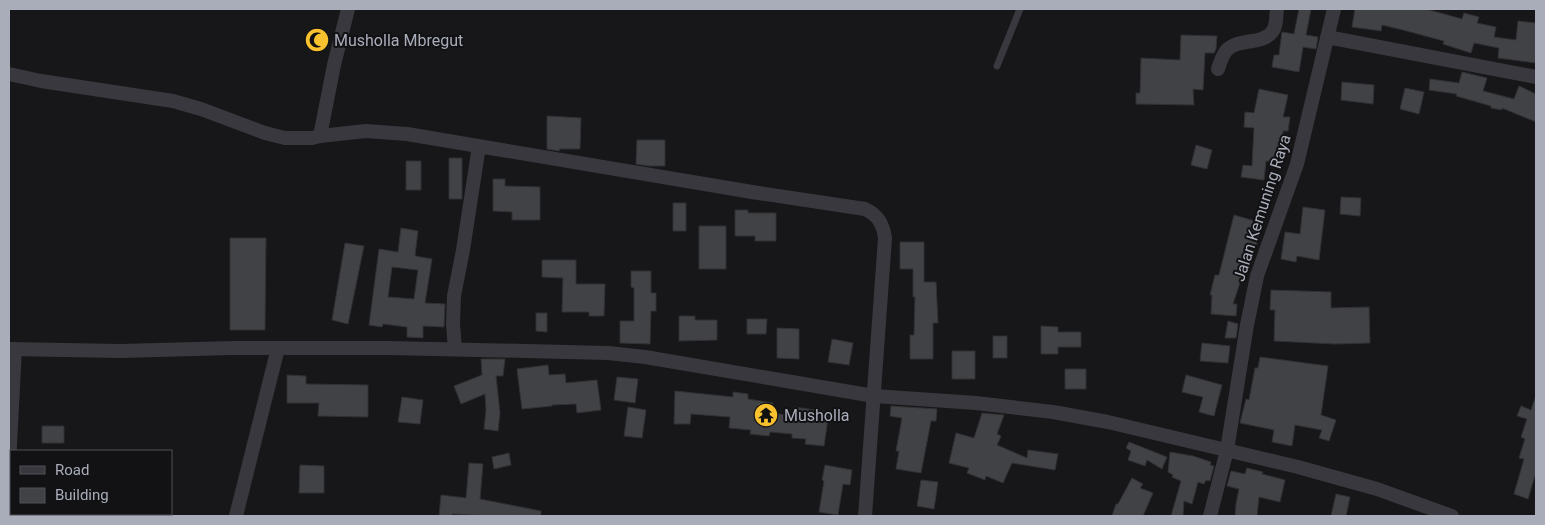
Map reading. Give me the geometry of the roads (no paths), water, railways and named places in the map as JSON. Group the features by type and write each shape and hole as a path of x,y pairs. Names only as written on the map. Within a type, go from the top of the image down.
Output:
{"street":[{"path":"320,136 334,65 348,9"},
{"path":"1218,69 1224,52 1230,47 1238,42 1260,39 1272,32 1278,9"},
{"name":"Jalan Kemuning Raya","path":"1210,516 1227,450 1247,325 1257,276 1297,164 1334,9"},
{"path":"1327,37 1536,77"},
{"path":"9,74 41,81 173,101 201,109 265,133 285,138 312,138 366,131 407,134 865,209 873,213 879,219 884,229 885,238 865,516"},
{"path":"456,350 453,324 454,296 479,146"},
{"path":"9,464 12,349 121,351 278,348 599,353 645,357 874,396 976,403 1053,412 1108,422 1227,450 1377,489 1452,516"},
{"path":"236,516 278,348"}],"lane":[{"path":"996,66 1020,9"}],"place":[{"name":"Musholla Mbregut","path":"317,40"},
{"name":"Musholla","path":"766,415"}]}
